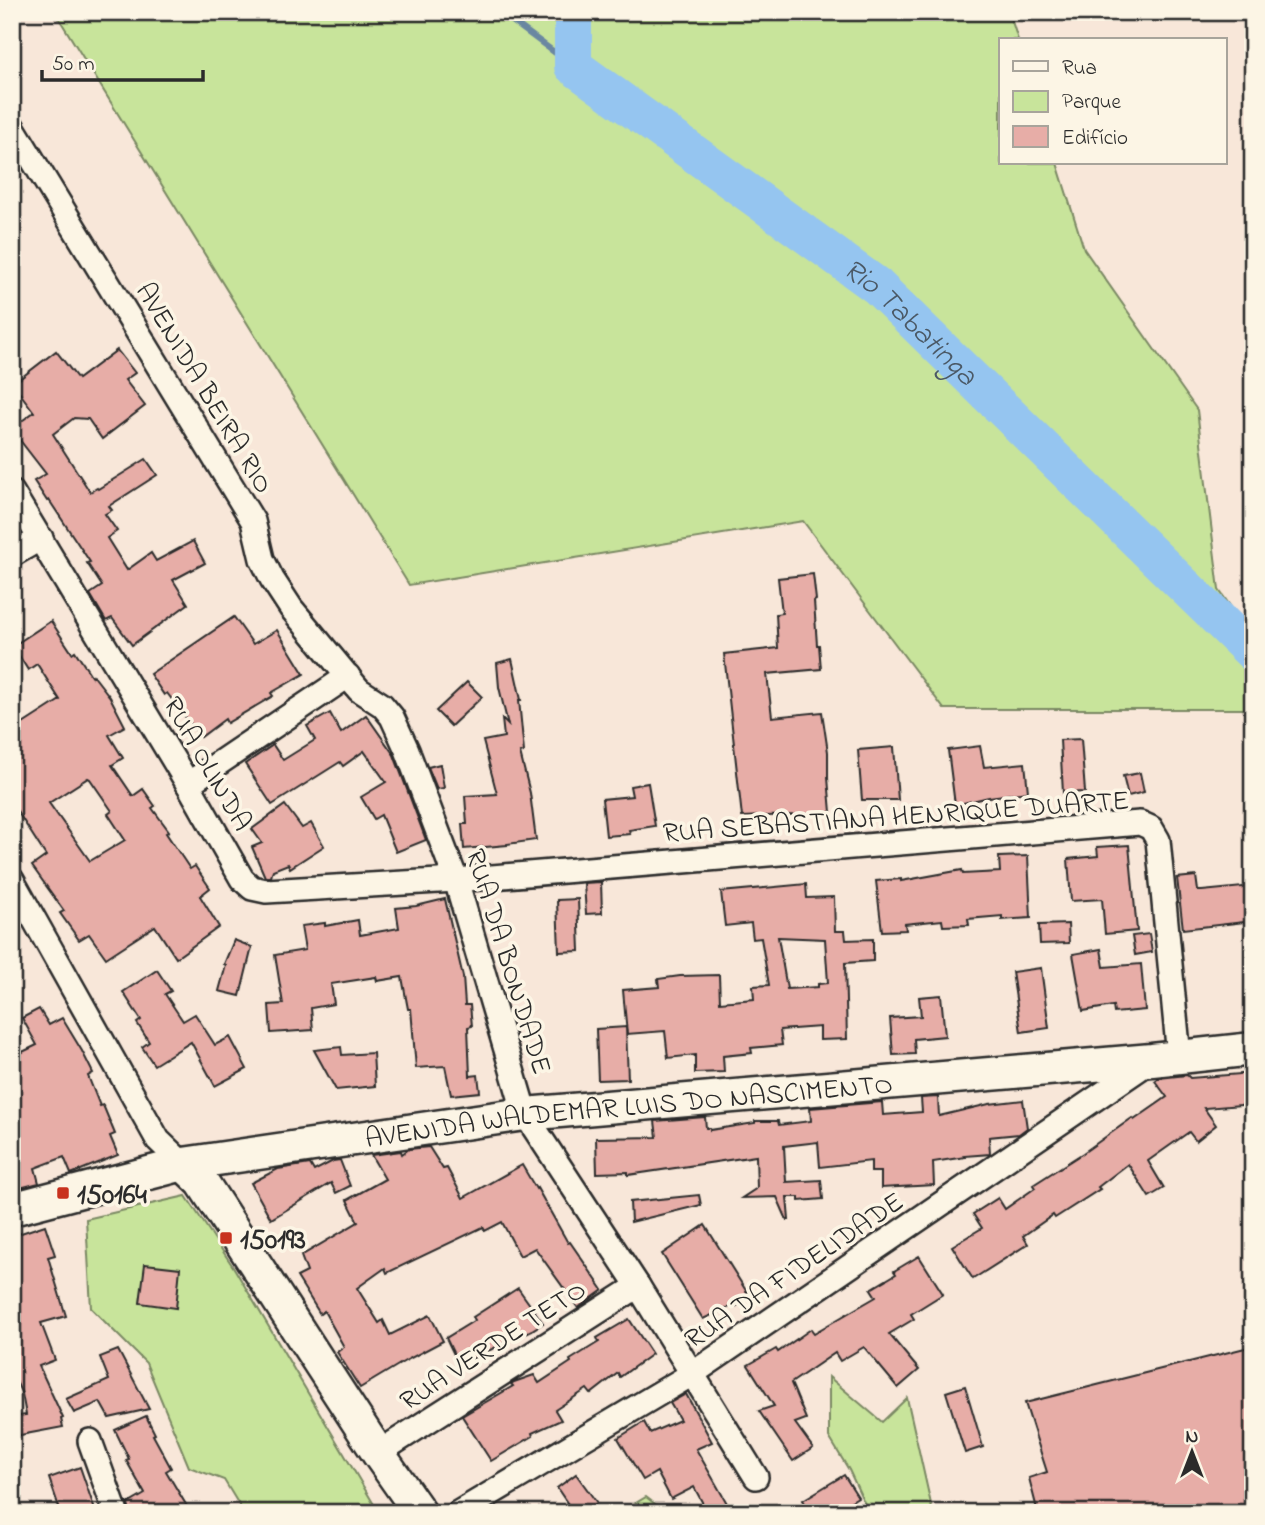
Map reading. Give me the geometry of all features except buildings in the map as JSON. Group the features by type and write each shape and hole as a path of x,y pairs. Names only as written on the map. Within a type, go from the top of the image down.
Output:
{"main road":[{"name":"AVENIDA WALDEMAR LUIS DO NASCIMENTO","path":"12,1209 183,1164 525,1114 1253,1049"},
{"path":"183,1164 202,1182 420,1513"}],"street":[{"name":"AVENIDA BEIRA RIO","path":"12,125 253,521 262,559 272,579 348,677"},
{"name":"RUA OLINDA","path":"12,492 242,878 252,888 266,891 456,880"},
{"path":"12,555 41,538"},
{"path":"188,784 348,677"},
{"name":"RUA DA BONDADE","path":"348,677 359,690 382,705 392,717 407,750 456,880 525,1114 638,1286 756,1477"},
{"name":"RUA SEBASTIANA HENRIQUE DUARTE","path":"456,880 1140,823 1151,828 1158,840 1165,1058"},
{"path":"12,880 158,1140 183,1164"},
{"name":"RUA DA FIDELIDADE","path":"458,1513 692,1374 1165,1058"},
{"name":"RUA VERDE TETO","path":"378,1453 638,1286"},
{"path":"90,1441 116,1513"}],"green space":[{"path":"55,12 1009,12 1017,38 999,38 999,164 1057,164 1084,249 1197,410 1219,590 1253,638 1253,709 944,709 803,521 409,585"},
{"path":"186,1196 234,1268 379,1513 244,1513 224,1480 189,1467 146,1363 91,1308 86,1219"},
{"path":"829,1377 882,1422 907,1398 933,1513 869,1513 849,1470 829,1437"},
{"path":"646,1497 667,1513 619,1513"}],"waterway":[{"path":"500,12 573,66"},
{"name":"Rio Tabatinga","path":"573,12 573,66 877,286 1253,653"}],"place":[{"name":"150164","path":"63,1193"},
{"name":"150193","path":"226,1238"}]}
